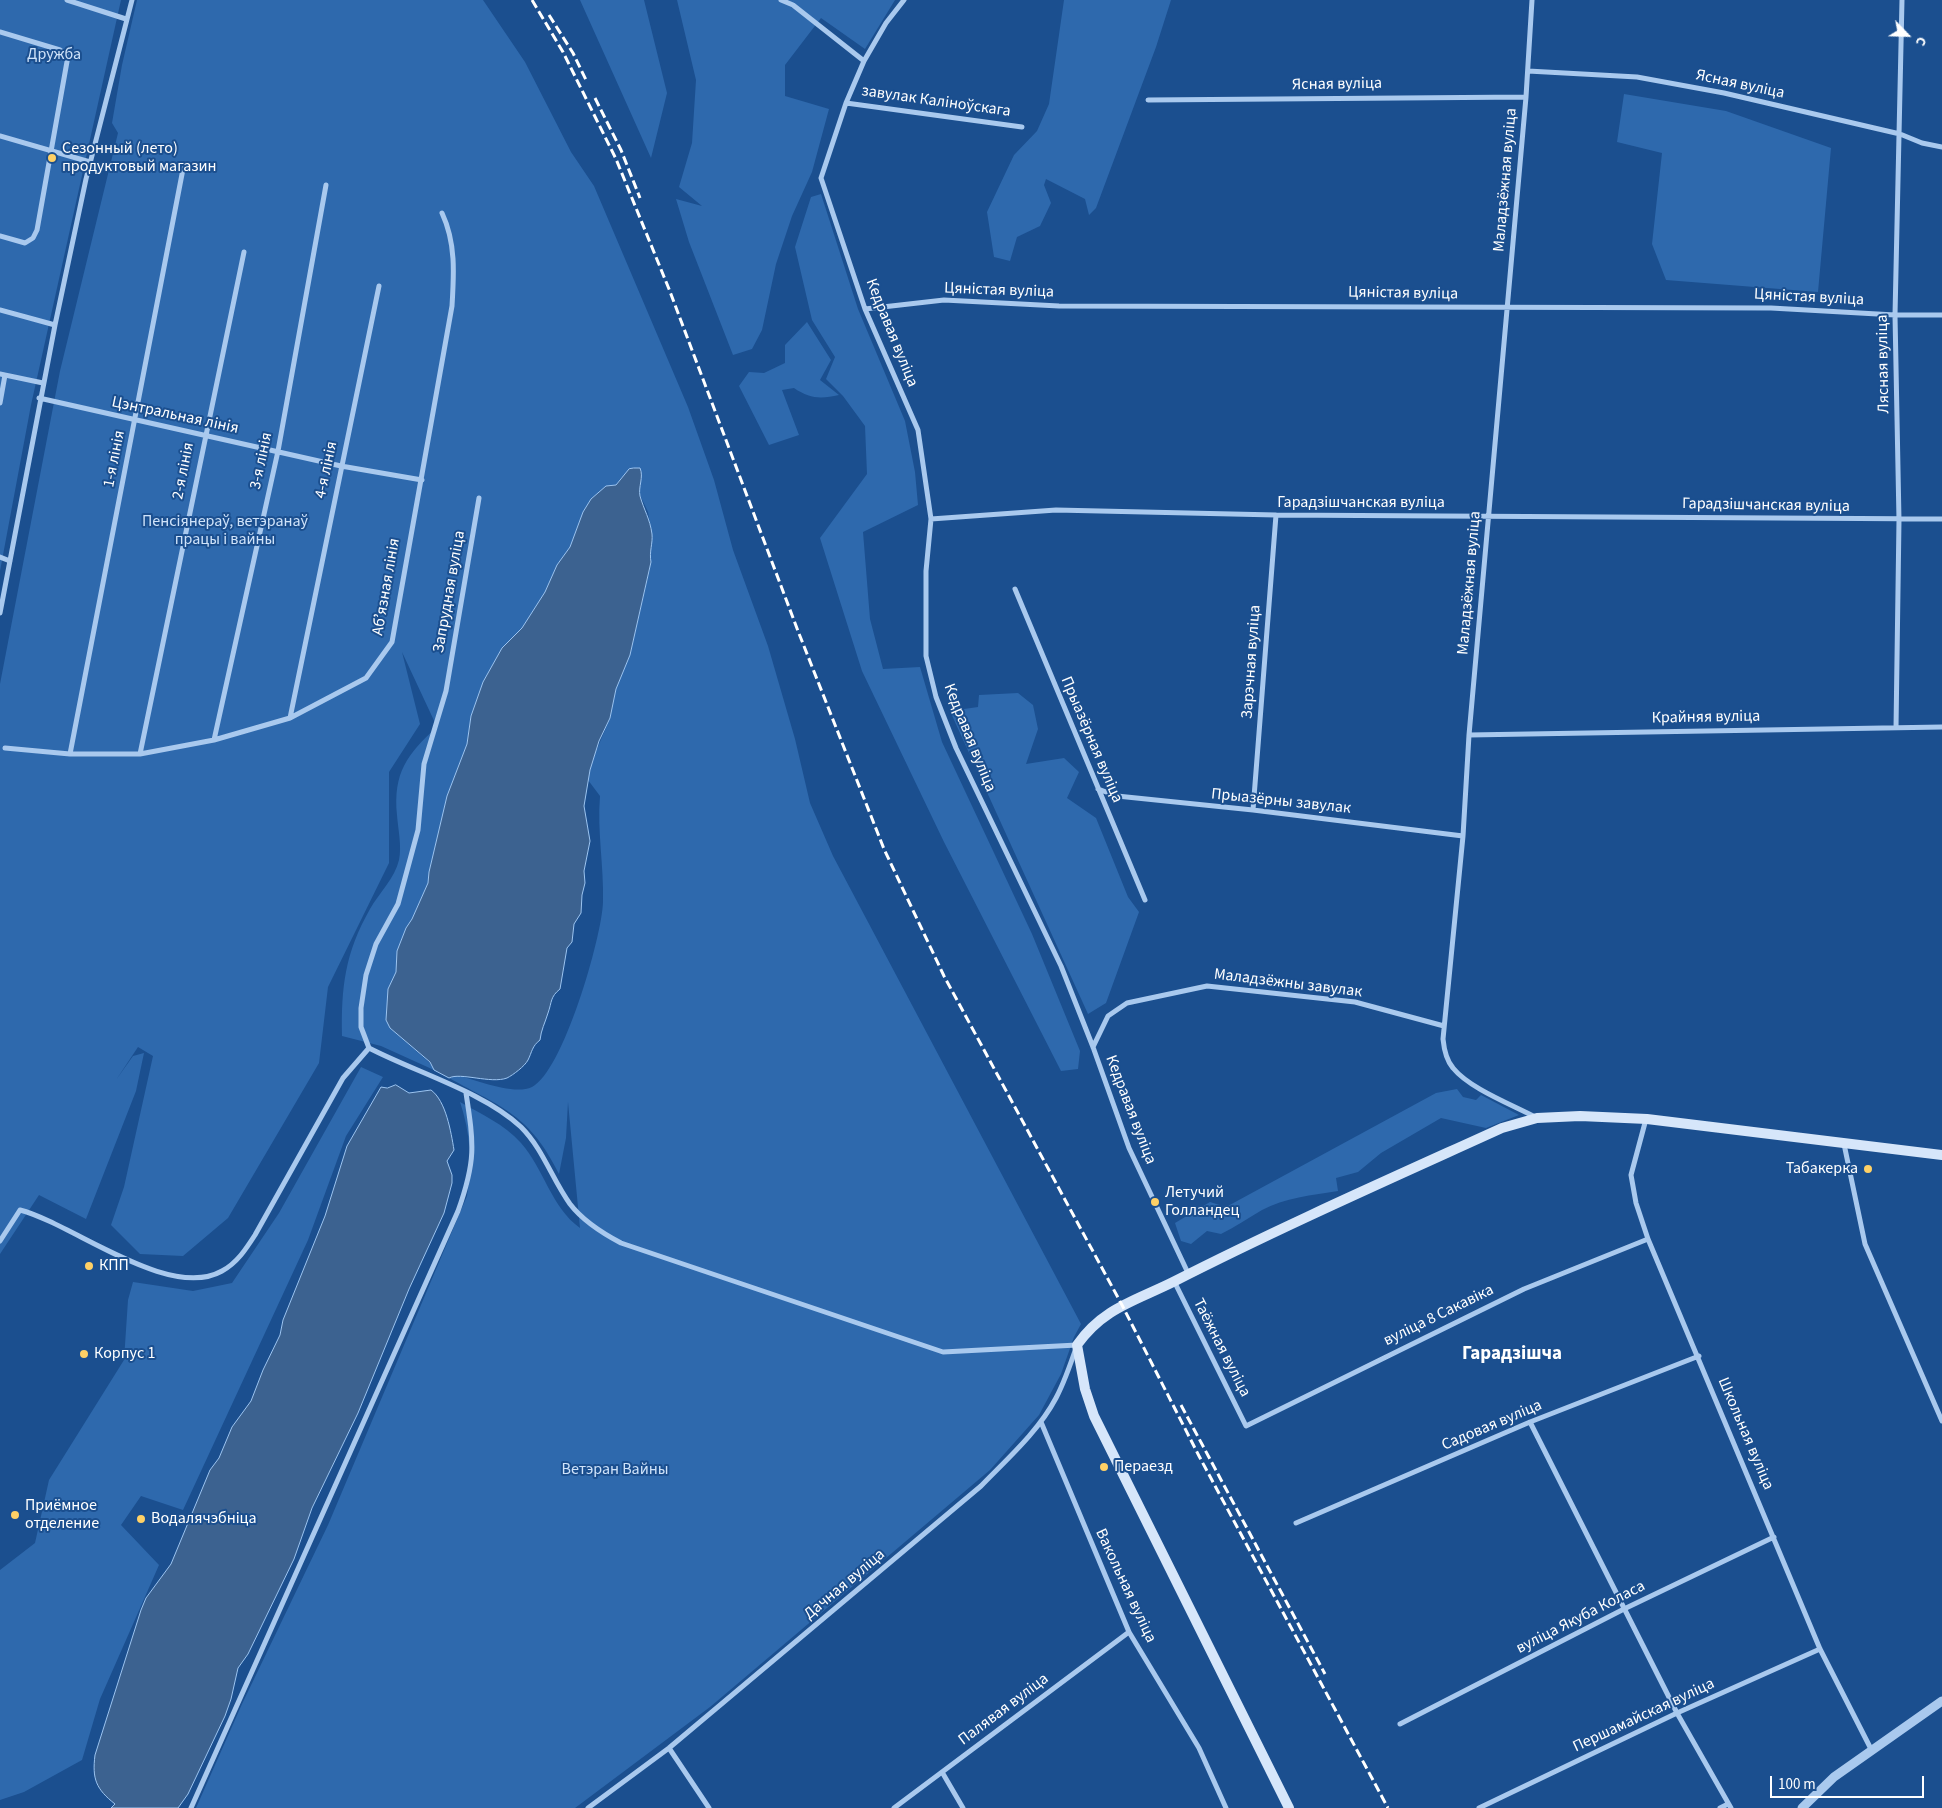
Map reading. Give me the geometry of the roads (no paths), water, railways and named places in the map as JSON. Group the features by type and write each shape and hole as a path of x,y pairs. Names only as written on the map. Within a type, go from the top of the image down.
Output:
{"main road":[{"path":"1289,1808 1094,1416 1085,1390 1077,1345 1100,1318 1122,1305 1174,1282 1188,1273 1502,1128 1537,1118 1580,1116 1647,1119 1942,1155"}],"street":[{"path":"67,0 126,19"},
{"path":"0,613 54,324 90,162 132,0"},
{"path":"781,0 793,5 864,61"},
{"name":"Кедравая вуліца","path":"904,0 886,23 864,61 846,103 822,178 865,309 918,430 931,519 926,571 926,656 936,697 956,748 1061,966 1093,1047 1129,1148 1188,1273"},
{"name":"Маладзёжная вуліца","path":"1532,0 1526,97 1506,308 1463,836 1444,1026 1445,1053 1453,1068 1467,1080 1537,1118"},
{"name":"Лясная вуліца","path":"1896,728 1899,520 1895,315 1902,0"},
{"path":"0,32 60,50 68,56 37,230 33,238 25,243 0,236"},
{"name":"Ясная вуліца","path":"1528,71 1636,77 1724,93 1900,134 1922,144 1942,147"},
{"name":"Ясная вуліца","path":"1148,100 1526,97"},
{"name":"завулак Каліноўскага","path":"846,103 1022,126"},
{"path":"0,136 90,162"},
{"name":"1-я лінія","path":"70,754 183,169"},
{"name":"3-я лінія","path":"214,740 278,451 326,185"},
{"name":"Абʼязная лінія","path":"5,748 70,754 140,754 214,740 290,718 366,678 392,642 452,306 454,261 447,224 442,213"},
{"name":"2-я лінія","path":"140,754 204,435 244,252"},
{"name":"4-я лінія","path":"290,718 379,286"},
{"name":"Цяністая вуліца","path":"865,309 944,300 1059,306 1771,308 1895,315 1942,315"},
{"path":"0,310 54,324"},
{"path":"0,403 3,374 42,383"},
{"name":"Цэнтральная лінія","path":"39,398 341,466 422,480"},
{"name":"Запрудная вуліца","path":"369,1048 361,1028 361,1008 366,975 376,944 398,904 418,830 424,764 446,691 479,498"},
{"name":"Гарадзішчанская вуліца","path":"931,519 1056,510 1276,515 1942,519"},
{"name":"Зарэчная вуліца","path":"1253,810 1276,515"},
{"path":"0,557 10,561"},
{"name":"Прыазёрная вуліца","path":"1015,589 1145,900"},
{"name":"Крайняя вуліца","path":"1470,734 1942,727"},
{"name":"Прыазёрны завулак","path":"1098,790 1116,796 1253,810 1463,836"},
{"name":"Маладзёжны завулак","path":"1093,1047 1108,1016 1126,1003 1207,986 1355,1002 1444,1026"},
{"path":"0,1241 20,1210 37,1214 127,1259 167,1274 197,1278 222,1272 239,1257 255,1235 343,1078 369,1048 497,1109 522,1128 542,1155 571,1206 604,1234 621,1243 943,1352 1077,1345"},
{"path":"191,1808 458,1211 472,1165 473,1144 466,1093"},
{"name":"Школьная вуліца","path":"1647,1119 1631,1175 1636,1203 1648,1239 1699,1356 1820,1649 1872,1752"},
{"path":"1844,1144 1865,1244 1942,1422"},
{"name":"вуліца 8 Сакавіка","path":"1246,1426 1524,1288 1648,1239"},
{"name":"Таёжная вуліца","path":"1174,1282 1246,1426"},
{"name":"Дачная вуліца","path":"588,1808 668,1748 981,1486 1041,1422 1063,1382 1077,1345"},
{"name":"Садовая вуліца","path":"1296,1523 1530,1422 1699,1356"},
{"name":"Вакольная вуліца","path":"1041,1422 1129,1632 1199,1748 1226,1808"},
{"path":"1530,1422 1677,1713 1729,1806 1720,1808"},
{"name":"вуліца Якуба Коласа","path":"1400,1724 1624,1609 1774,1537"},
{"name":"Палявая вуліца","path":"894,1808 1129,1632"},
{"name":"Першамайская вуліца","path":"1479,1808 1677,1713 1820,1649"},
{"path":"1802,1808 1834,1777 1942,1701"},
{"path":"668,1748 709,1808"},
{"path":"942,1772 963,1808"}],"railway":[{"path":"532,0 563,52 616,159 669,289 798,631 884,849 944,976 1122,1305 1199,1456 1388,1808"},
{"path":"549,15 573,53 587,82"},
{"path":"595,98 621,150 640,198"},
{"path":"1181,1405 1325,1674"}],"place":[{"name":"Сезонный (лето) продуктовый магазин","path":"52,158"},
{"name":"Табакерка","path":"1868,1169"},
{"name":"Летучий Голландец","path":"1155,1202"},
{"name":"КПП","path":"89,1266"},
{"name":"Корпус 1","path":"84,1354"},
{"name":"Пераезд","path":"1104,1467"},
{"name":"Приёмное отделение","path":"15,1515"},
{"name":"Водалячэбніца","path":"141,1519"}],"district":[{"name":"Гарадзішча","path":"1512,1355"}],"park label":[{"name":"Дружба","path":"54,55"},
{"name":"Пенсіянераў, ветэранаў працы і вайны","path":"225,531"},
{"name":"Ветэран Вайны","path":"615,1470"}]}
